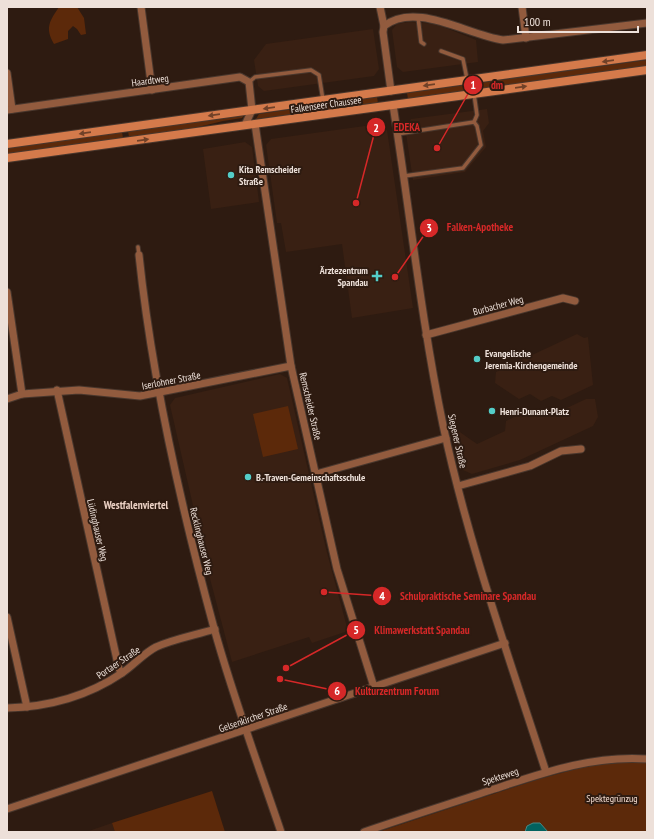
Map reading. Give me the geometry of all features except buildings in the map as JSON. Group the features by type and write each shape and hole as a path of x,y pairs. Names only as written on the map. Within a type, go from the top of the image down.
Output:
{"main road":[{"name":"Falkenseer Chaussee","path":"7,144 647,55"},
{"name":"Falkenseer Chaussee","path":"7,158 647,70"},
{"path":"391,91 393,105"}],"street":[{"path":"141,7 152,90"},
{"path":"380,7 384,26 383,32 391,91"},
{"path":"522,7 526,38"},
{"path":"384,26 392,20 418,17 446,22 486,38 502,40 647,23"},
{"path":"7,74 9,110"},
{"name":"Haardtweg","path":"9,110 240,77 249,82"},
{"path":"245,125 252,110 249,82"},
{"name":"Siegener Straße","path":"393,105 426,334 446,438 480,571 505,642 546,772"},
{"name":"Remscheider Straße","path":"255,124 291,366 337,569 374,687"},
{"name":"Recklinghauser Weg","path":"139,255 147,323 183,507 215,629 281,832"},
{"path":"7,292 22,394"},
{"name":"Burbacher Weg","path":"426,334 563,298 575,301"},
{"name":"Iserlohner Straße","path":"7,399 22,394 57,390 94,390 130,396 160,393 291,366"},
{"name":"Lüdinghauser Weg","path":"57,390 119,670 122,673"},
{"path":"316,474 446,438"},
{"path":"458,486 530,466 561,451 581,449"},
{"path":"7,617 27,708"},
{"name":"Portaer Straße","path":"7,708 27,708 67,699 100,686 122,673 156,648 215,629"},
{"name":"Gelsenkircher Straße","path":"7,809 247,730 505,642"},
{"name":"Spekteweg","path":"364,832 546,772 591,761 628,758 647,759"}],"lane":[{"path":"418,17 421,42 424,44"},
{"path":"441,51 463,59 467,80"},
{"path":"249,82 255,77 311,70 319,75 323,100"},
{"path":"474,94 477,115 474,122"},
{"path":"397,134 474,122"},
{"path":"403,176 463,168 481,146 477,126 474,122"},
{"name":"Recklinghauser Weg","path":"138,247 139,255"}],"shaded area":[{"path":"409,22 436,24 476,40 478,62 403,72 397,67 392,30 397,24"},
{"path":"373,29 379,69 374,76 264,91 258,86 254,60 266,44"},
{"path":"487,109 489,123 483,131 486,147 465,172 413,180 405,127 411,119"},
{"path":"379,124 387,130 413,308 352,318 342,244 286,252 281,223 277,223 266,145 271,139"},
{"name":"Kita Remscheider Straße","path":"245,142 252,147 259,202 211,209 203,149"},
{"path":"577,334 584,338 588,337 593,385 561,400 552,396 541,401 530,394 519,399 495,383 496,372"},
{"name":"B.-Traven-Gemeinschaftsschule","path":"280,374 287,378 326,549 348,631 312,643 309,637 232,662 208,571 170,405 175,398"},
{"path":"586,399 595,399 598,417 593,426 520,460 472,474 463,470 454,428 477,444 505,431 506,421 531,409 540,414 550,409 556,413"},
{"path":"112,823 115,832 86,832"}],"green space":[{"path":"59,7 77,7 84,18 86,34 81,35 73,26 68,31 68,39 54,44 51,38 49,25"},
{"path":"647,60 647,66 408,99 407,93"},
{"path":"377,97 378,103 256,119 259,114"},
{"path":"244,115 242,118 194,128 129,137 128,131"},
{"path":"122,132 123,138 7,154 7,148"},
{"path":"288,406 298,449 263,457 253,414"},
{"name":"Spektegrünzug","path":"627,762 647,763 647,832 548,832 527,826 525,832 378,832 539,779 591,765"},
{"path":"212,791 225,832 115,832 112,823"}],"water":[{"path":"533,823 540,823 548,832 525,832 527,826"}],"place":[{"name":"dm","path":"437,148"},
{"name":"Kita Remscheider Straße","path":"231,175"},
{"name":"EDEKA","path":"356,203"},
{"name":"Ärztezentrum Spandau","path":"377,276"},
{"name":"Falken-Apotheke","path":"395,277"},
{"name":"Evangelische Jeremia-Kirchengemeinde","path":"477,359"},
{"name":"Henri-Dunant-Platz","path":"492,411"},
{"name":"B.-Traven-Gemeinschaftsschule","path":"248,477"},
{"name":"Schulpraktische Seminare Spandau","path":"324,592"},
{"name":"Klimawerkstatt Spandau","path":"286,668"},
{"name":"Kulturzentrum Forum","path":"280,679"}],"district":[{"name":"Westfalenviertel","path":"136,505"}]}
